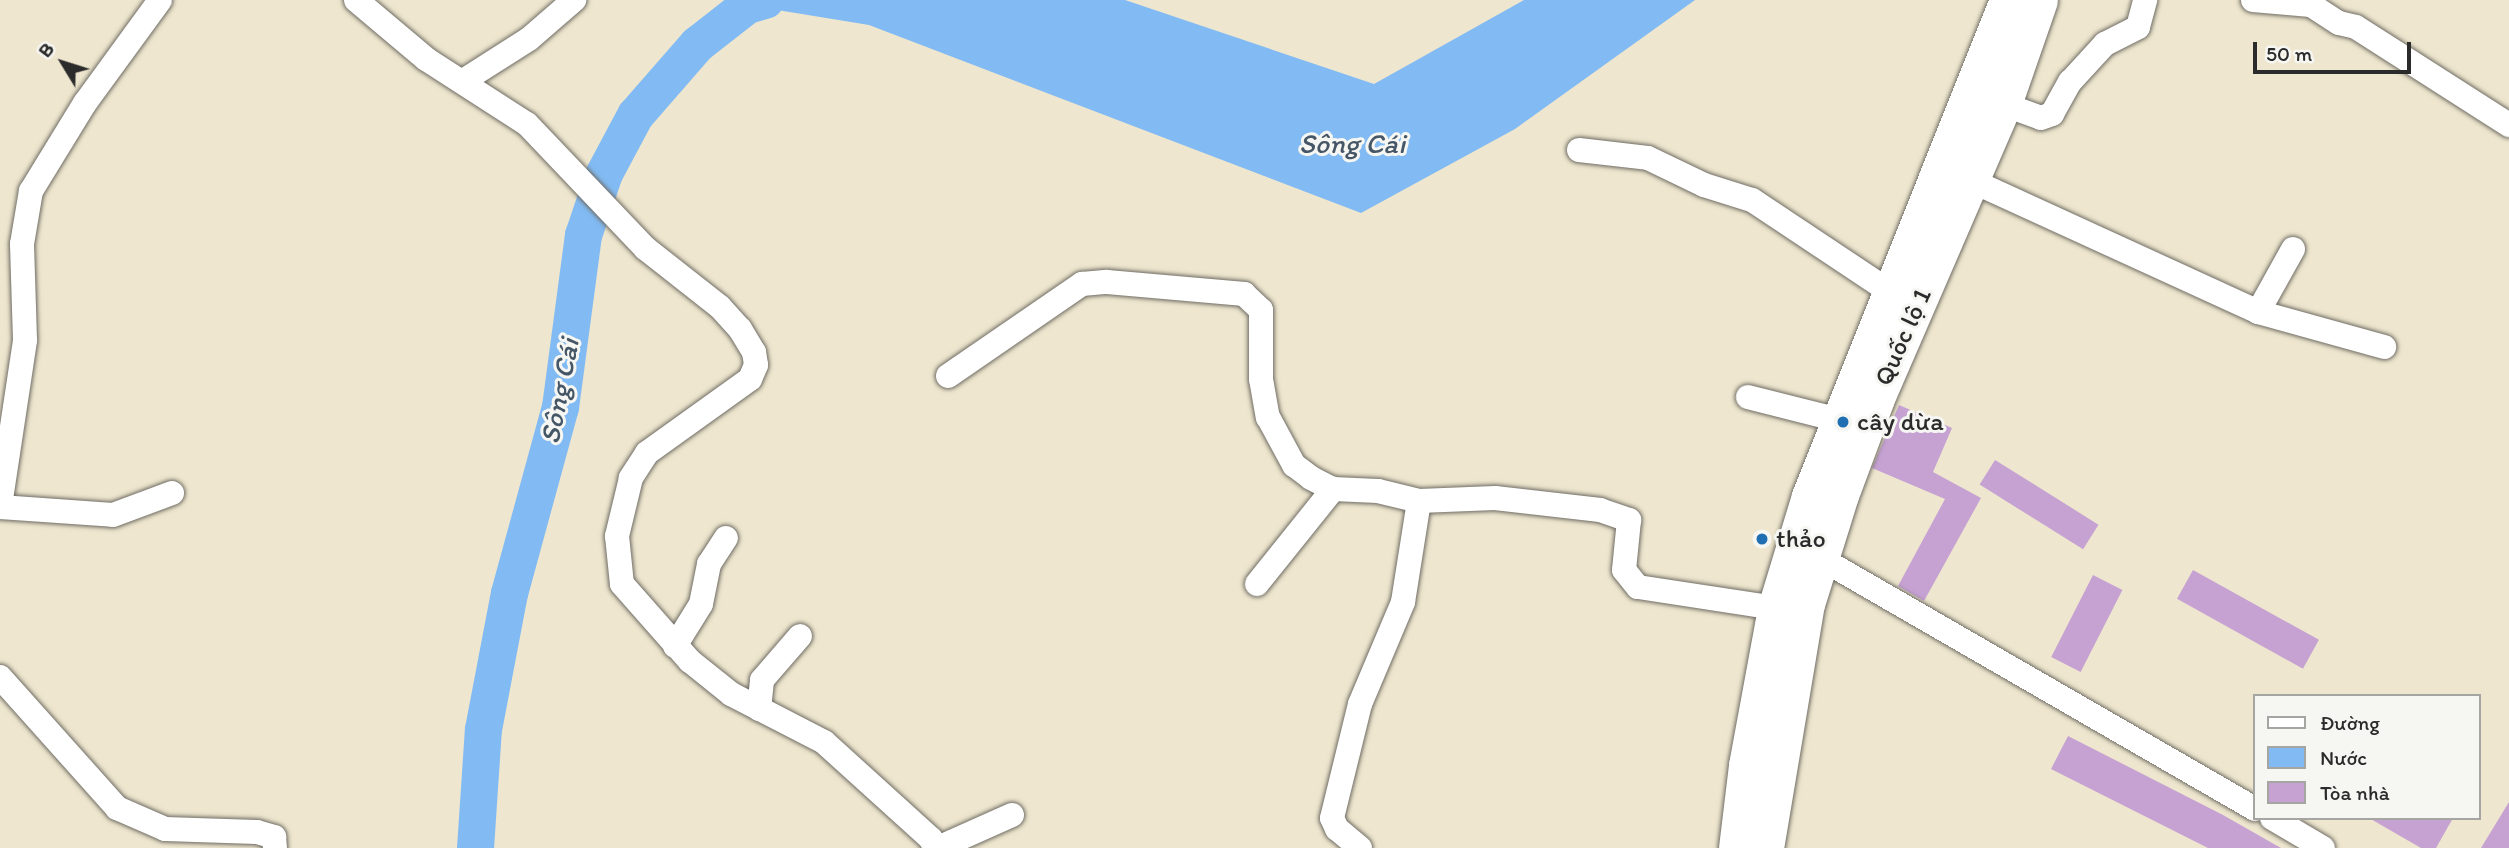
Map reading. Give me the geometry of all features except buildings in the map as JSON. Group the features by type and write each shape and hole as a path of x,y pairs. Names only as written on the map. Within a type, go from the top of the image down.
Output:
{"highway":[{"name":"Quốc lộ 1","path":"1737,848 1776,608 1839,420 1889,291 1959,130 2008,0"},
{"name":"Quốc lộ 1","path":"1765,848 1790,684 1820,558 1876,398 2003,104 2039,0"}],"street":[{"path":"160,0 85,103 31,191 22,243 25,340 0,507 113,515 172,493"},
{"path":"356,0 426,59 527,124 645,248 732,318 754,352 756,365 743,386 647,453 631,478 617,536 618,573 627,593 675,646 731,694 836,751 930,839 936,848 1012,815"},
{"path":"463,81 529,39 574,0"},
{"path":"2003,104 2041,118 2052,114 2070,82 2105,44 2138,27 2145,0"},
{"path":"2253,0 2311,5 2339,23 2356,27 2509,125"},
{"path":"1579,150 1648,158 1704,185 1752,200 1889,291"},
{"path":"1970,180 2258,312 2384,347"},
{"path":"2258,312 2293,249"},
{"path":"948,376 1082,284 1107,282 1244,294 1261,310 1261,379 1268,417 1294,465 1333,489 1377,491 1419,501 1495,498 1617,514 1631,526 1624,570 1638,587 1776,608"},
{"path":"1748,397 1839,420"},
{"path":"1257,584 1333,489"},
{"path":"1360,848 1336,829 1332,818 1360,705 1403,602 1419,501"},
{"path":"675,646 701,604 709,564 726,538"},
{"path":"1820,558 2254,808"},
{"path":"759,709 762,680 800,636"},
{"path":"0,677 117,808 165,830 257,832 274,837 275,848"},
{"path":"2275,820 2323,848"}],"water":[{"name":"Sông Cái","path":"759,0 1125,0 1374,84 1524,0 1695,0 1515,129 1361,213 869,25 747,5"}],"waterway":[{"name":"Sông Cái","path":"475,848 483,729 509,593 560,407 583,235 604,173 635,115 697,44 747,5 765,0"}],"place":[{"name":"cây dừa","path":"1843,422"},
{"name":"thảo","path":"1762,539"}]}
